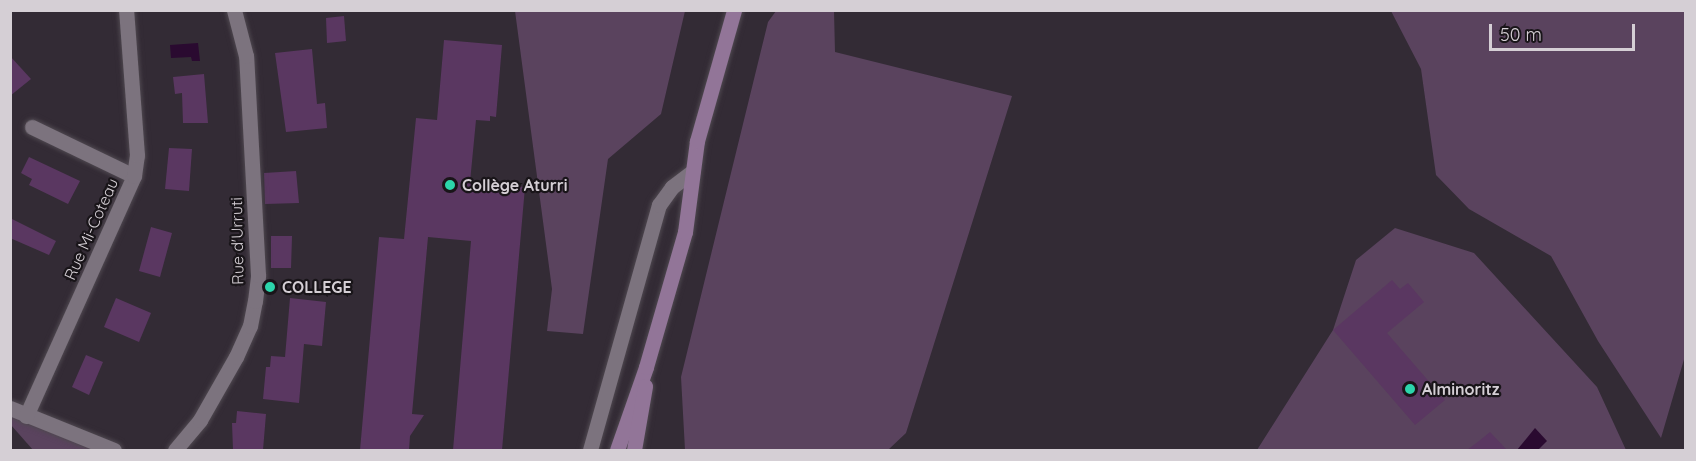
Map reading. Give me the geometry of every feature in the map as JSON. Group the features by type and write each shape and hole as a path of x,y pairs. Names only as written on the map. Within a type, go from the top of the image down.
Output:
{"main road":[{"path":"616,450 646,367 685,232 693,171 705,110 734,10"},
{"path":"634,450 642,418 646,367"}],"street":[{"name":"Rue Mi-Coteau","path":"26,416 134,176 137,155 126,10"},
{"name":"Rue d'Urruti","path":"175,450 200,420 236,357 250,326 255,301 258,275 248,74 234,10"},
{"path":"32,127 134,176"},
{"path":"590,450 659,205 672,187 693,171"},
{"path":"10,408 114,450"}],"shaded area":[{"path":"515,11 685,11 661,114 608,159 583,334 547,331 552,289"},
{"path":"776,11 834,11 835,52 1012,96 906,433 888,450 685,450 681,377 768,22"},
{"path":"1391,11 1685,11 1685,356 1661,438 1598,341 1551,256 1469,209 1436,175 1421,69"},
{"path":"198,43 200,61 192,61 191,57 171,58 170,45"},
{"path":"1395,228 1474,253 1597,387 1626,450 1257,450 1333,330 1356,260"},
{"path":"10,415 105,450 33,450 11,425"},
{"path":"1535,428 1547,441 1538,450 1517,450"}],"building":[{"path":"344,16 346,41 327,43 326,18"},
{"path":"444,40 502,45 496,117 490,116 490,121 476,120 470,182 525,187 502,450 453,450 471,241 428,237 412,414 424,415 410,436 409,450 360,450 379,237 404,239 416,118 437,120"},
{"path":"312,49 317,104 325,103 327,128 286,132 275,53"},
{"path":"10,56 31,79 10,96"},
{"path":"204,74 208,123 183,123 182,93 175,94 173,77"},
{"path":"169,148 192,149 189,191 165,189"},
{"path":"29,157 80,181 68,204 29,185 32,179 21,173"},
{"path":"296,171 299,203 265,204 264,173"},
{"path":"10,218 56,241 49,255 10,238"},
{"path":"151,227 172,233 160,277 139,271"},
{"path":"271,236 292,236 291,268 271,268"},
{"path":"1392,280 1400,289 1408,283 1424,302 1387,333 1445,400 1415,425 1333,330"},
{"path":"116,298 151,313 139,342 104,327"},
{"path":"290,298 326,302 322,346 304,344 299,403 263,399 266,367 270,367 271,356 285,357"},
{"path":"86,355 103,362 89,395 72,387"},
{"path":"237,411 266,414 263,450 233,450 232,423 236,423"},
{"path":"1490,432 1507,450 1467,450 1479,441"}],"place":[{"name":"Collège Aturri","path":"450,185"},
{"name":"COLLEGE","path":"270,287"},
{"name":"Alminoritz","path":"1410,389"}]}
